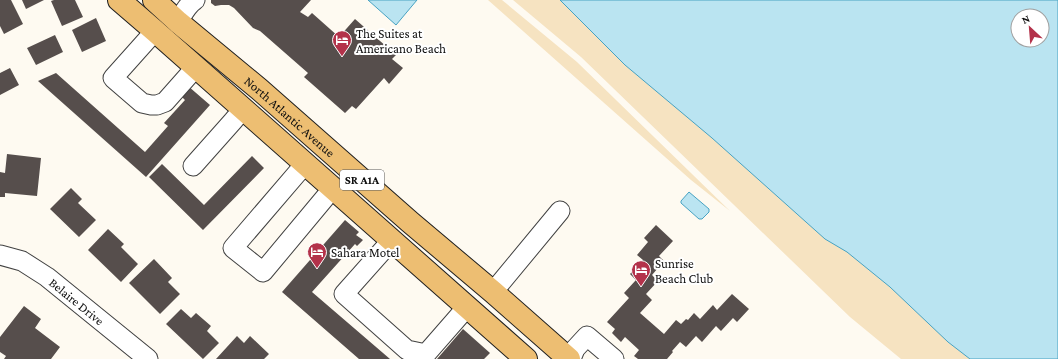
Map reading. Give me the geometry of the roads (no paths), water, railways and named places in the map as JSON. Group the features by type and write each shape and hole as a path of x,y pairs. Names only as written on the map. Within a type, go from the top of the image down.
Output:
{"main road":[{"name":"North Atlantic Avenue","path":"119,0 526,359"},
{"name":"North Atlantic Avenue","path":"154,0 178,22 259,89 410,222 570,359"}],"street":[{"path":"178,22 193,1"},
{"path":"155,31 113,78 142,103 157,105 165,102 196,67"},
{"path":"193,166 243,109"},
{"path":"305,164 233,248 262,272 333,188"},
{"path":"493,292 560,211"},
{"path":"392,240 344,294 407,350 426,354 467,307"},
{"name":"Belaire Drive","path":"0,256 22,261 47,277 148,359"},
{"path":"570,359 575,349 587,336 614,359"}],"water":[{"path":"368,0 417,0 396,25"},
{"path":"560,0 1058,0 1058,359 970,359 948,342 890,287 847,252 825,239 712,138 625,65"},
{"path":"689,192 709,209 709,212 702,219 699,219 681,203"}],"place":[{"name":"The Suites at Americano Beach","path":"342,57"},
{"name":"Sahara Motel","path":"317,269"},
{"name":"Sunrise Beach Club","path":"641,287"}]}
